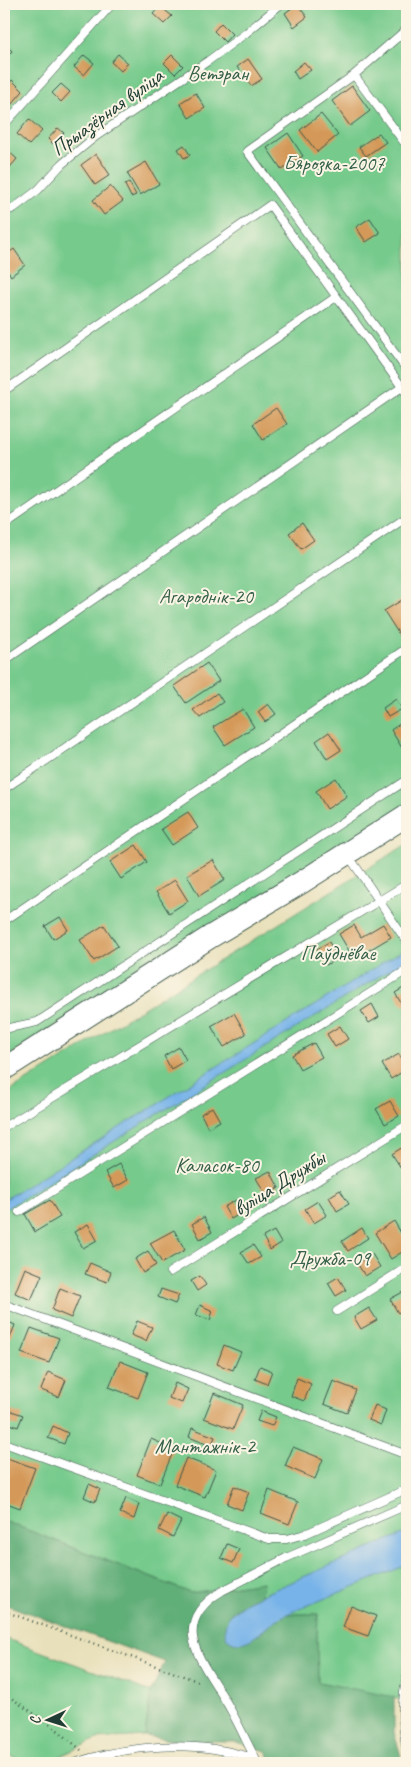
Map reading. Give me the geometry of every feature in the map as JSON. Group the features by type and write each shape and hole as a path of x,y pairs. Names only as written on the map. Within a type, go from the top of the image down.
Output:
{"street":[{"path":"4,1069 407,814"}],"lane":[{"path":"4,125 112,4"},
{"name":"Прыазёрная вуліца","path":"4,212 14,208 38,190 62,164 95,137 246,34 281,4"},
{"path":"407,29 354,74 247,152 407,370"},
{"path":"354,74 407,146"},
{"path":"4,391 270,205 407,394"},
{"path":"4,526 336,297"},
{"path":"4,661 402,387"},
{"path":"4,789 407,517"},
{"path":"4,921 407,648"},
{"path":"4,1028 37,1022 407,780"},
{"path":"346,853 407,942"},
{"path":"4,1127 407,884"},
{"path":"19,1212 407,970"},
{"name":"вуліца Дружбы","path":"170,1272 407,1125"},
{"path":"337,1311 407,1267"},
{"path":"4,1304 407,1454"},
{"path":"4,1443 269,1539 287,1539 305,1534 407,1489"},
{"path":"256,1761 218,1688 200,1661 193,1642 196,1617 207,1602 222,1592 286,1558 407,1504"},
{"path":"407,1676 403,1703 403,1723 407,1751"},
{"path":"74,1763 100,1755 152,1748 190,1747 215,1749 256,1761"}],"path":[{"path":"4,1611 218,1688"},
{"path":"4,1693 55,1728 81,1750 100,1755"}],"green space":[{"name":"Агароднік-20","path":"4,4 407,4 407,806 4,1059"},
{"path":"407,844 407,1701 318,1682 318,1614 286,1614 261,1595 263,1582 191,1593 4,1521 4,1095"},
{"path":"4,1521 191,1593 263,1582 261,1595 235,1609 228,1617 258,1635 274,1621 286,1614 318,1614 318,1682 394,1697 394,1733 403,1763 273,1763 266,1751 233,1741 178,1741 145,1736 151,1692 165,1662 4,1604"},
{"path":"4,1638 151,1692 145,1736 97,1739 45,1763 36,1763 4,1755"}],"water":[{"path":"403,950 407,951 407,959 4,1210 4,1200"},
{"path":"407,1532 407,1565 287,1614 245,1642 233,1642 227,1638 225,1626 227,1621 233,1612 248,1601"}],"building":[{"path":"297,4 307,17 294,27 285,13"},
{"path":"160,6 172,16 164,24 153,14"},
{"path":"221,23 232,34 225,42 214,31"},
{"path":"4,43 12,51 5,59 4,58"},
{"path":"118,54 128,63 121,71 111,62"},
{"path":"84,55 94,63 84,75 74,67"},
{"path":"172,55 183,66 175,74 164,63"},
{"path":"248,59 262,79 251,86 237,67"},
{"path":"304,62 311,70 298,79 293,71"},
{"path":"12,80 23,91 11,105 4,98 4,89"},
{"path":"61,84 70,92 61,102 52,93"},
{"path":"352,86 370,111 350,126 332,101"},
{"path":"196,93 205,108 189,118 180,103"},
{"path":"321,114 338,135 317,152 300,130"},
{"path":"29,119 42,131 29,145 17,134"},
{"path":"58,128 64,133 53,144 48,139"},
{"path":"288,133 303,156 282,170 267,148"},
{"path":"379,133 386,142 366,156 359,147"},
{"path":"184,145 190,155 184,158 178,149"},
{"path":"4,147 17,159 5,173 4,172"},
{"path":"96,154 110,175 95,185 81,165"},
{"path":"146,162 159,184 140,195 127,173"},
{"path":"129,182 136,195 131,197 125,185"},
{"path":"110,186 123,201 104,215 93,200"},
{"path":"370,218 380,233 366,242 356,227"},
{"path":"14,249 25,265 11,276 4,266 4,256"},
{"path":"276,408 287,424 263,440 253,424"},
{"path":"302,523 314,540 301,549 289,533"},
{"path":"407,597 407,631 400,636 384,611"},
{"path":"207,663 219,681 186,703 174,686"},
{"path":"217,693 223,702 200,718 193,710"},
{"path":"396,699 402,709 388,717 383,708"},
{"path":"268,704 276,714 265,722 258,712"},
{"path":"243,709 254,727 225,745 213,727"},
{"path":"407,719 407,745 402,748 391,730"},
{"path":"329,732 341,750 327,759 316,741"},
{"path":"336,778 347,796 327,809 316,791"},
{"path":"188,812 198,828 172,845 161,829"},
{"path":"136,845 147,862 121,879 110,862"},
{"path":"213,860 225,880 199,896 187,875"},
{"path":"175,880 188,901 169,913 156,892"},
{"path":"60,917 68,930 53,939 45,926"},
{"path":"383,924 391,937 354,959 339,934 354,925 361,937"},
{"path":"104,925 118,946 94,961 80,940"},
{"path":"329,942 338,958 326,965 317,949"},
{"path":"405,987 407,1003 403,1006 395,993"},
{"path":"372,1004 379,1017 369,1023 361,1011"},
{"path":"234,1013 246,1034 224,1047 211,1026"},
{"path":"340,1026 348,1039 335,1047 327,1034"},
{"path":"314,1043 322,1057 300,1069 292,1055"},
{"path":"179,1047 186,1060 171,1069 164,1056"},
{"path":"399,1054 407,1069 391,1079 382,1064"},
{"path":"390,1101 399,1116 385,1124 376,1109"},
{"path":"212,1107 220,1121 208,1128 201,1114"},
{"path":"406,1145 407,1169 403,1171 392,1154"},
{"path":"119,1164 128,1180 114,1188 105,1172"},
{"path":"270,1171 279,1188 266,1195 256,1178"},
{"path":"340,1190 349,1204 337,1211 329,1197"},
{"path":"50,1200 60,1217 35,1232 25,1214"},
{"path":"236,1200 243,1212 231,1219 224,1207"},
{"path":"318,1201 327,1215 314,1223 305,1209"},
{"path":"204,1217 212,1232 200,1239 192,1224"},
{"path":"394,1221 407,1243 407,1249 391,1259 375,1233"},
{"path":"88,1224 97,1240 83,1248 74,1232"},
{"path":"362,1228 368,1238 348,1251 342,1241"},
{"path":"174,1230 185,1250 162,1263 150,1243"},
{"path":"274,1231 281,1243 270,1250 263,1237"},
{"path":"253,1245 261,1257 249,1264 241,1252"},
{"path":"148,1251 156,1265 143,1273 135,1259"},
{"path":"372,1254 380,1267 365,1276 357,1263"},
{"path":"90,1263 111,1272 107,1282 85,1274"},
{"path":"25,1268 42,1275 31,1300 15,1293"},
{"path":"200,1276 206,1285 197,1291 191,1281"},
{"path":"338,1277 346,1290 336,1296 328,1283"},
{"path":"60,1288 80,1296 71,1318 52,1310"},
{"path":"161,1289 179,1295 175,1304 158,1297"},
{"path":"403,1292 407,1299 407,1307 398,1313 390,1299"},
{"path":"200,1305 213,1311 210,1320 196,1315"},
{"path":"369,1308 377,1320 361,1329 354,1317"},
{"path":"4,1320 15,1325 10,1338 4,1336"},
{"path":"137,1321 152,1327 146,1341 131,1335"},
{"path":"31,1328 59,1338 49,1363 21,1353"},
{"path":"224,1345 241,1352 233,1370 217,1364"},
{"path":"120,1361 148,1372 138,1398 109,1387"},
{"path":"260,1366 272,1371 267,1384 255,1379"},
{"path":"48,1372 66,1380 59,1397 41,1390"},
{"path":"297,1378 311,1384 304,1401 291,1396"},
{"path":"333,1381 356,1390 347,1413 324,1404"},
{"path":"175,1383 188,1389 182,1403 169,1398"},
{"path":"214,1393 243,1405 233,1429 204,1418"},
{"path":"375,1405 386,1410 381,1425 369,1420"},
{"path":"9,1410 23,1415 18,1427 5,1422"},
{"path":"261,1411 276,1417 272,1426 257,1421"},
{"path":"53,1426 68,1433 64,1444 48,1438"},
{"path":"192,1428 215,1437 211,1446 189,1437"},
{"path":"151,1439 174,1449 160,1484 137,1475"},
{"path":"293,1447 323,1459 315,1479 285,1466"},
{"path":"4,1457 35,1468 20,1508 4,1502"},
{"path":"186,1458 216,1470 205,1497 175,1485"},
{"path":"89,1484 100,1489 95,1502 84,1497"},
{"path":"234,1486 249,1492 242,1510 227,1504"},
{"path":"269,1490 298,1502 289,1524 261,1513"},
{"path":"126,1498 139,1504 134,1519 120,1513"},
{"path":"167,1514 181,1521 173,1537 159,1530"},
{"path":"227,1544 239,1549 233,1563 221,1558"},
{"path":"351,1606 376,1616 368,1636 343,1627"}],"park label":[{"name":"Ветэран","path":"218,73"},
{"name":"Бярозка-2007","path":"334,163"},
{"name":"Паўднёвае","path":"338,953"},
{"name":"Каласок-80","path":"217,1165"},
{"name":"Дружба-09","path":"330,1258"},
{"name":"Мантажнік-2","path":"205,1446"}]}
